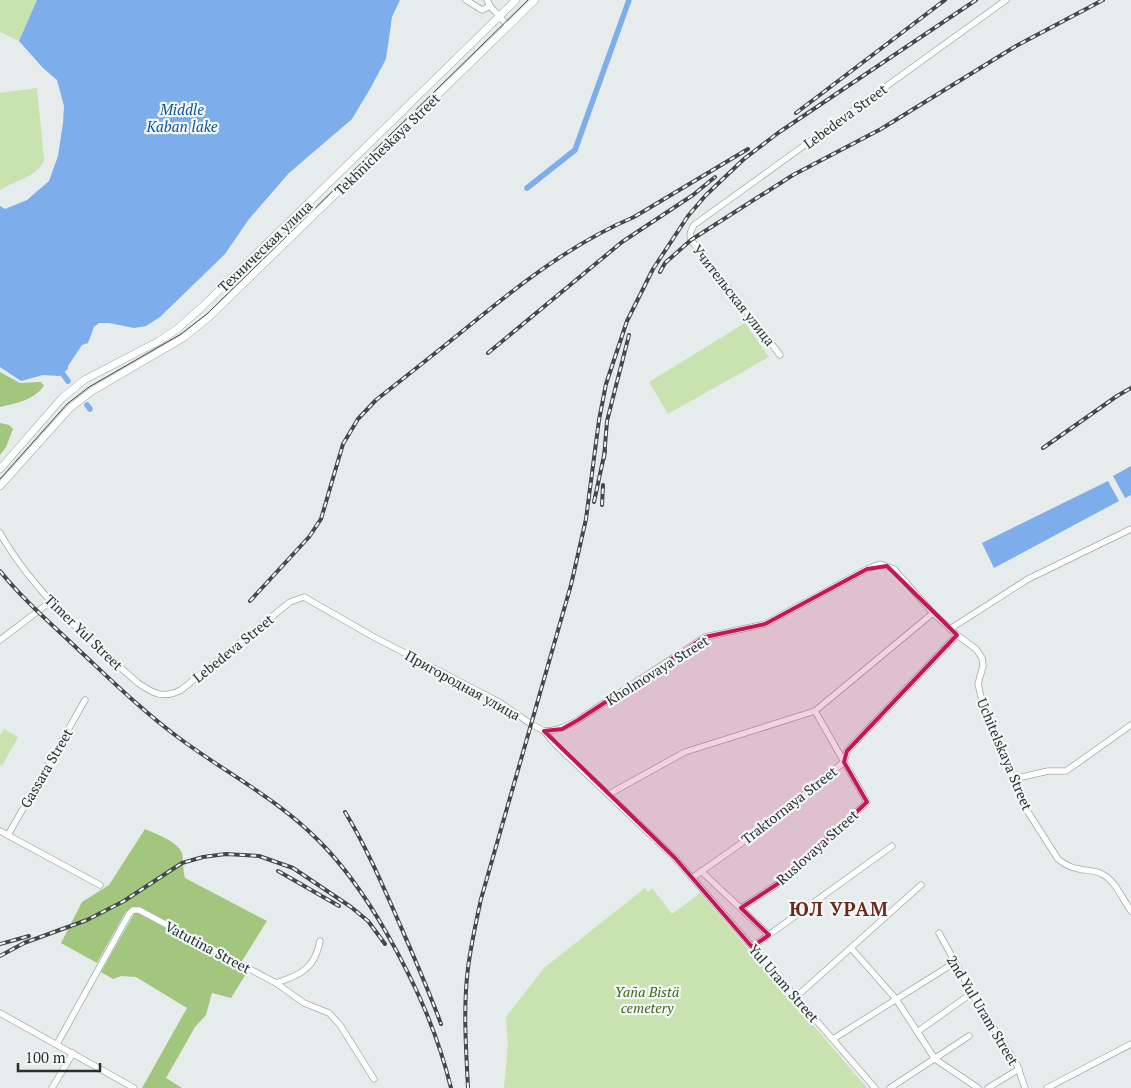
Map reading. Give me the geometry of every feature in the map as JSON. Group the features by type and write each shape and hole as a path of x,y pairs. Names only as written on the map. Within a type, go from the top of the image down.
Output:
{"main road":[{"name":"Техническая улица","path":"0,469 62,398 84,380 159,341 177,329 202,307 516,0"},
{"name":"Tekhnicheskaya Street","path":"0,486 70,408 92,391 183,338 209,317 535,0"}],"street":[{"path":"466,0 482,10 488,3 508,26"},
{"name":"Lebedeva Street","path":"689,235 694,225 1006,0"},
{"name":"Учительская улица","path":"689,235 780,355"},
{"path":"950,629 1028,578 1131,529"},
{"name":"Timer Yul Street","path":"0,534 13,556 50,602 138,684 160,695"},
{"name":"Uchitelskaya Street","path":"880,564 894,569 933,613 976,649 982,658 983,666 978,684 979,693 1028,812 1058,859 1078,869 1104,874 1131,911"},
{"name":"Kholmovaya Street","path":"544,731 553,731 578,720 705,637 765,624 867,569 880,564"},
{"name":"Lebedeva Street","path":"160,695 172,694 181,690 290,602 304,597"},
{"name":"Пригородная улица","path":"304,597 372,636 499,702 544,731 556,745 675,858 692,878"},
{"path":"0,640 50,602"},
{"path":"609,794 685,752 815,711 933,613"},
{"name":"Traktornaya Street","path":"692,878 763,828 844,762 847,751 957,635"},
{"name":"Gassara Street","path":"8,835 85,700"},
{"path":"815,711 844,762"},
{"path":"1013,779 1048,771 1066,771 1131,725"},
{"name":"Ruslovaya Street","path":"740,908 785,879 867,802 844,762"},
{"path":"0,831 100,885"},
{"path":"752,947 892,846"},
{"path":"701,871 769,935"},
{"name":"Yul Uram Street","path":"692,878 875,1088"},
{"path":"796,997 921,885"},
{"name":"Vatutina Street","path":"57,1044 129,914 133,910 139,910 276,983 304,1003 328,1013 335,1020 374,1079"},
{"name":"2nd Yul Uram Street","path":"939,934 972,994 1018,1069 1025,1088"},
{"path":"276,983 293,978 309,968 317,955 320,940"},
{"path":"851,948 896,999 935,1059 978,1088"},
{"path":"833,1039 954,963"},
{"path":"917,1032 972,994"},
{"path":"0,1013 134,1088"},
{"path":"890,1088 969,1036"},
{"path":"1047,1088 1131,1044"},
{"path":"52,1088 73,1053"},
{"path":"988,1088 1018,1069"}],"highlighted area":[{"path":"887,566 957,635 847,751 844,762 867,802 785,879 741,908 769,935 752,947 675,858 544,731 562,729 578,720 705,637 765,624 867,569"}],"green space":[{"path":"0,0 37,0 19,41 0,32"},
{"path":"37,88 44,160 37,171 0,190 0,93"},
{"path":"745,323 769,357 668,414 649,382"},
{"path":"0,372 20,383 41,382 44,386 30,398 0,407"},
{"path":"0,423 9,425 13,429 6,447 0,455"},
{"path":"4,729 18,737 2,766 0,765 0,735"},
{"path":"145,829 166,838 176,845 182,853 185,878 267,921 237,969 246,974 231,998 212,993 206,1015 195,1027 166,1078 182,1088 142,1088 187,1008 136,977 121,976 113,979 101,972 134,914 126,911 97,963 61,943 82,902 109,885"},
{"name":"Yaña Bistä cemetery","path":"645,888 648,892 652,888 672,914 700,893 867,1088 504,1088 508,1045 506,1017 544,968"}],"water":[{"name":"Middle Kaban lake","path":"37,0 400,0 392,17 386,59 352,119 289,173 249,219 225,254 160,317 146,326 134,328 99,323 94,327 88,343 82,345 68,366 68,369 59,376 43,375 21,381 0,367 0,206 5,209 27,200 49,181 58,156 64,106 57,80 43,68 19,41"},
{"path":"1131,466 1131,495 1125,498 1113,476"},
{"path":"1108,481 1119,501 994,568 982,543"}],"waterway":[{"path":"527,188 575,150 629,0"},
{"path":"62,373 68,381"},
{"path":"87,405 90,409"}],"tram line":[{"path":"0,479 67,404 89,387 181,334 207,314 528,0"}],"railway":[{"path":"796,113 945,0"},
{"path":"468,1088 465,1028 466,998 468,968 475,925 571,585 586,519 599,420 606,384 627,321 653,269 688,216 706,195 744,159 778,133 976,0"},
{"path":"660,272 665,263 691,240 793,175 881,129 1016,46 1103,0"},
{"path":"250,601 309,537 321,519 343,444 358,419 376,400 512,291 551,263 591,238 634,217 748,149"},
{"path":"488,353 622,242 693,195 715,177"},
{"path":"604,458 607,421 629,335"},
{"path":"1043,448 1131,388"},
{"path":"594,502 605,451"},
{"path":"602,505 603,485"},
{"path":"0,571 40,614 142,708 179,738 286,812 319,841 338,862 356,884 386,932 406,970 432,1027 451,1088"},
{"path":"345,812 383,886 441,1024"},
{"path":"0,956 24,943 87,920 124,901 182,863 203,857 226,854 259,856 293,868 351,907 368,921 385,944"},
{"path":"278,871 339,906"},
{"path":"0,944 29,936"}],"district":[{"name":"ЮЛ УРАМ","path":"839,908"}]}
